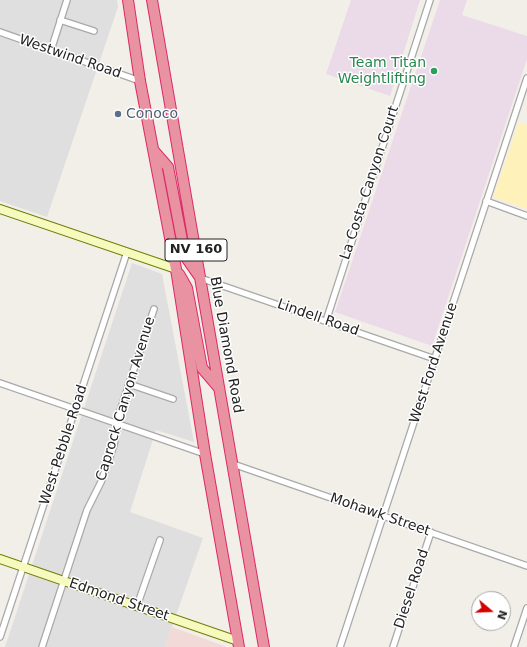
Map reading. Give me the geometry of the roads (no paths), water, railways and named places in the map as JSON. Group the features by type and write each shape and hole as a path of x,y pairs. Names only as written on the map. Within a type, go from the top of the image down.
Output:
{"highway":[{"name":"NV 160","path":"128,0 140,81 176,269 205,454 238,644"},
{"name":"Blue Diamond Road","path":"152,0 264,647"},
{"path":"154,151 168,167 185,256 200,278"},
{"path":"176,269 187,288 202,368 219,388"}],"street":[{"path":"51,50 67,0"},
{"name":"La Costa Canyon Court","path":"326,321 430,0"},
{"path":"60,20 94,31"},
{"name":"Westwind Road","path":"0,32 140,81"},
{"name":"West Ford Avenue","path":"340,647 527,78"},
{"path":"486,201 527,216"},
{"path":"0,209 176,269"},
{"name":"West Pebble Road","path":"0,637 127,252"},
{"name":"Lindell Road","path":"200,278 435,359"},
{"name":"Caprock Canyon Avenue","path":"42,647 87,510 101,482 111,453 117,424 154,309"},
{"path":"0,383 205,454"},
{"path":"129,384 173,399"},
{"name":"Mohawk Street","path":"232,464 527,566"},
{"name":"Diesel Road","path":"393,647 431,532"},
{"path":"137,606 160,540"},
{"name":"Edmond Street","path":"0,559 137,606 238,644"},
{"path":"514,647 527,608"}],"place":[{"name":"Team Titan Weightlifting","path":"434,71"},
{"name":"Conoco","path":"118,114"}]}
